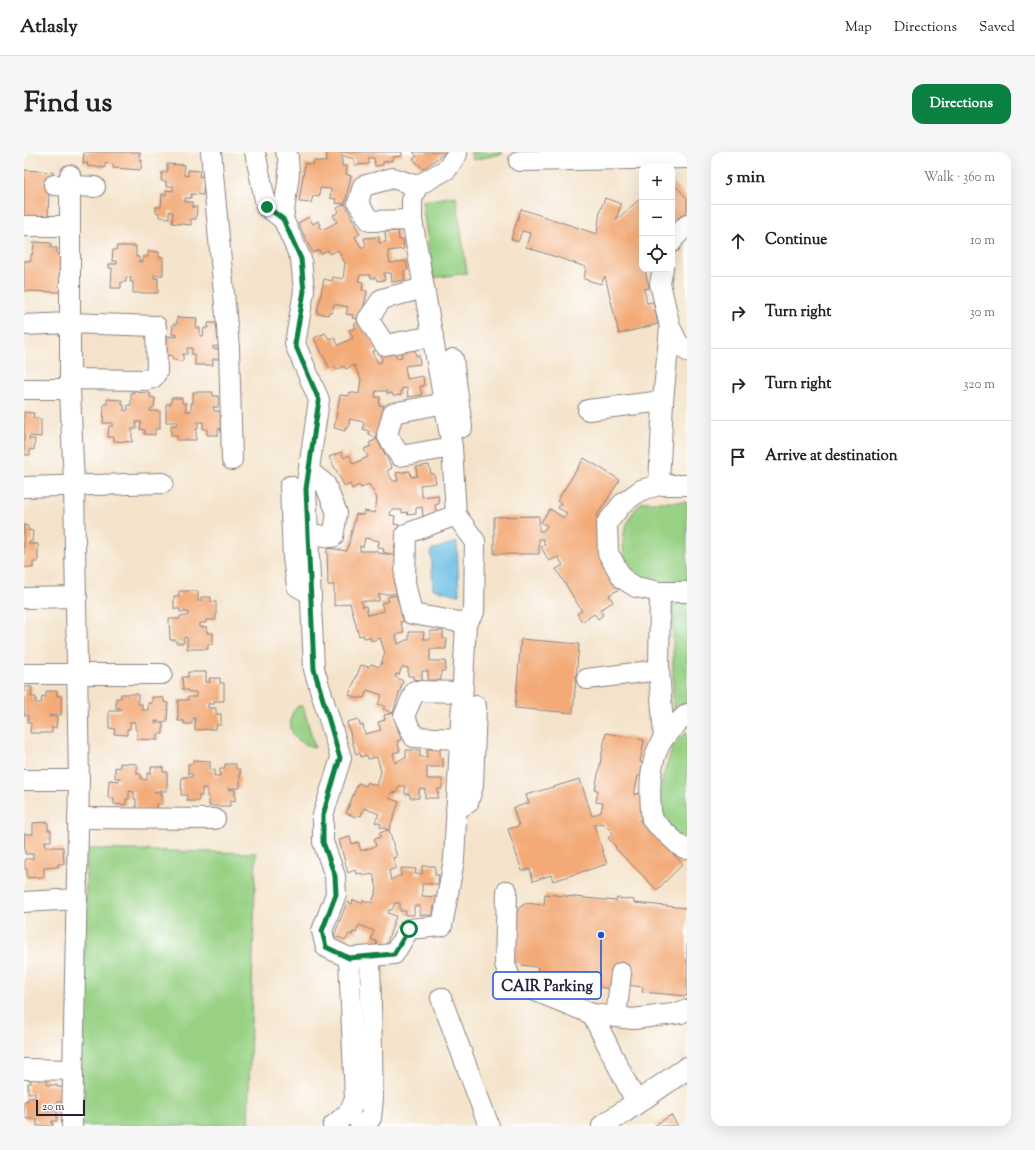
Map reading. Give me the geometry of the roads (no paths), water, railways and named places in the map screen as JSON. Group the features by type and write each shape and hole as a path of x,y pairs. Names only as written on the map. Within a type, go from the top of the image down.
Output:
{"main road":[{"path":"603,1126 636,1102 687,1069"}],"street":[{"path":"211,152 229,348 232,460"},
{"path":"255,152 266,205 283,219 301,259 304,291 295,344 319,400 306,489 312,594 314,669 340,758 323,815 323,842 335,876 336,894 322,931 326,947 349,958 394,954 409,929 442,926 454,860 466,623 474,612 475,541 456,515 452,447 412,220 412,200 417,186 447,169 457,152"},
{"path":"283,219 289,174 288,157 286,152"},
{"path":"519,161 687,158"},
{"path":"412,220 370,221 358,203 363,186 393,178 417,186"},
{"path":"72,1126 79,780 77,597 69,323 70,226 65,182 95,187"},
{"path":"675,237 687,225"},
{"path":"24,226 70,226"},
{"path":"662,272 660,283 670,327 678,343 687,351"},
{"path":"424,288 382,299 368,319 385,345 433,336"},
{"path":"24,325 69,323 156,326 157,372 153,378 146,380 70,384 24,389"},
{"path":"659,485 663,401 670,327"},
{"path":"453,359 465,448 454,469"},
{"path":"588,410 663,401"},
{"path":"444,403 393,413 387,435 400,456 452,447"},
{"path":"309,471 326,484 337,513 333,537 309,534"},
{"path":"24,487 163,483"},
{"path":"687,485 659,485 641,490 622,504 607,523 608,553 623,579 636,588 660,592 687,592"},
{"path":"290,486 293,558 297,586 312,594"},
{"path":"456,515 406,534 405,583 412,614 466,623"},
{"path":"660,592 659,670 664,738"},
{"path":"24,598 77,597"},
{"path":"587,679 659,670"},
{"path":"24,674 162,674"},
{"path":"460,739 414,737 404,716 415,691 462,692"},
{"path":"456,808 468,803 472,786 476,706"},
{"path":"687,714 664,738 654,756 649,791 652,820 680,846 687,850"},
{"path":"24,780 79,780"},
{"path":"78,818 215,819"},
{"path":"507,891 505,964 511,980 592,1014 633,1019 681,1013 687,1010"},
{"path":"24,902 77,899"},
{"path":"360,1126 371,1118 372,1105 370,957"},
{"path":"333,1126 350,1111 355,1099 349,958"},
{"path":"616,1017 621,973"},
{"path":"441,998 489,1126"},
{"path":"592,1014 636,1102"},
{"path":"24,1069 73,1070"}],"water":[{"path":"457,542 459,595 433,589 431,550"}],"place":[{"name":"CAIR Parking","path":"601,935"}]}
